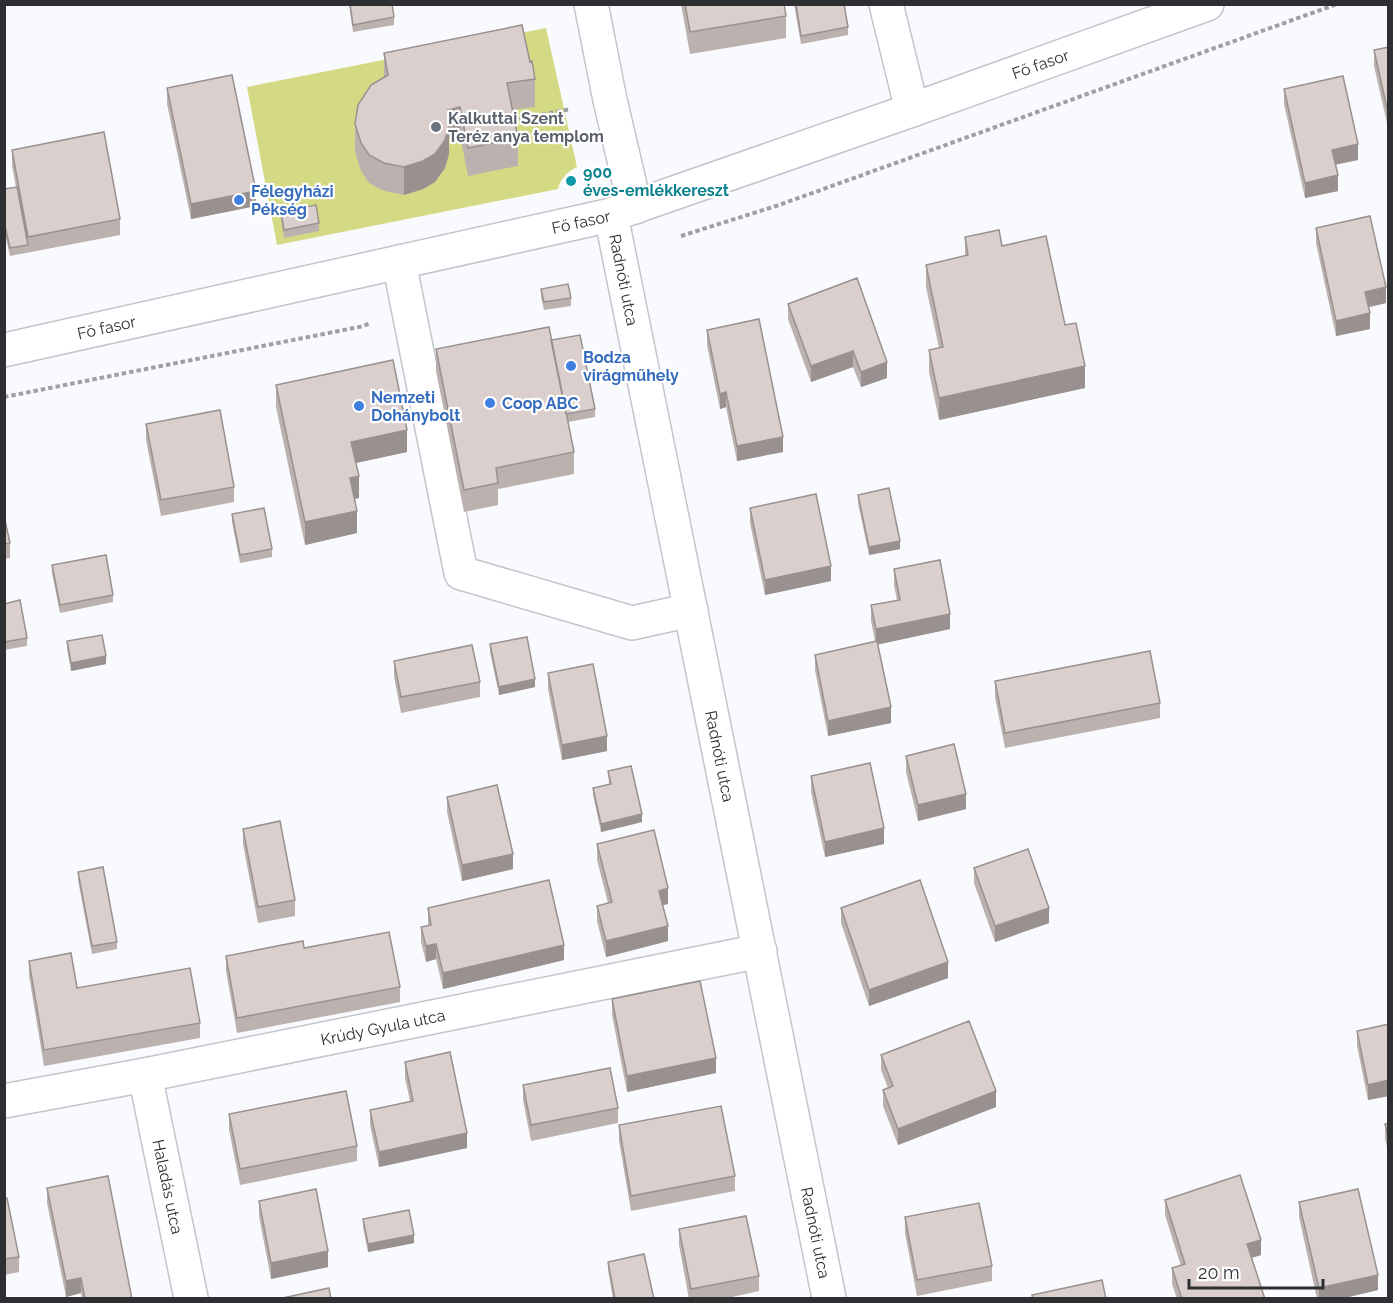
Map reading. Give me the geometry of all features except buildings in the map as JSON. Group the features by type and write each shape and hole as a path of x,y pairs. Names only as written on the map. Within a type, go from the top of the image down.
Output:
{"street":[{"name":"Radnóti utca","path":"591,4 610,100 623,211 691,610 829,1299"},
{"path":"886,4 912,110"},
{"name":"Fő fasor","path":"4,350 623,211 1207,4"},
{"path":"399,262 461,573 632,622 691,610"},
{"name":"Krúdy Gyula utca","path":"4,1101 145,1075 760,951"},
{"name":"Haladás utca","path":"145,1075 191,1299"}],"path":[{"path":"512,120 610,100"}],"green space":[{"path":"546,28 577,167 565,176 558,189 277,245 247,87"}],"place":[{"name":"Kalkuttai Szent Teréz anya templom","path":"436,127"},
{"name":"900 éves-emlékkereszt","path":"571,181"},
{"name":"Félegyházi Pékség","path":"239,200"},
{"name":"Bodza virágműhely","path":"571,366"},
{"name":"Coop ABC","path":"490,403"},
{"name":"Nemzeti Dohánybolt","path":"359,406"}]}
